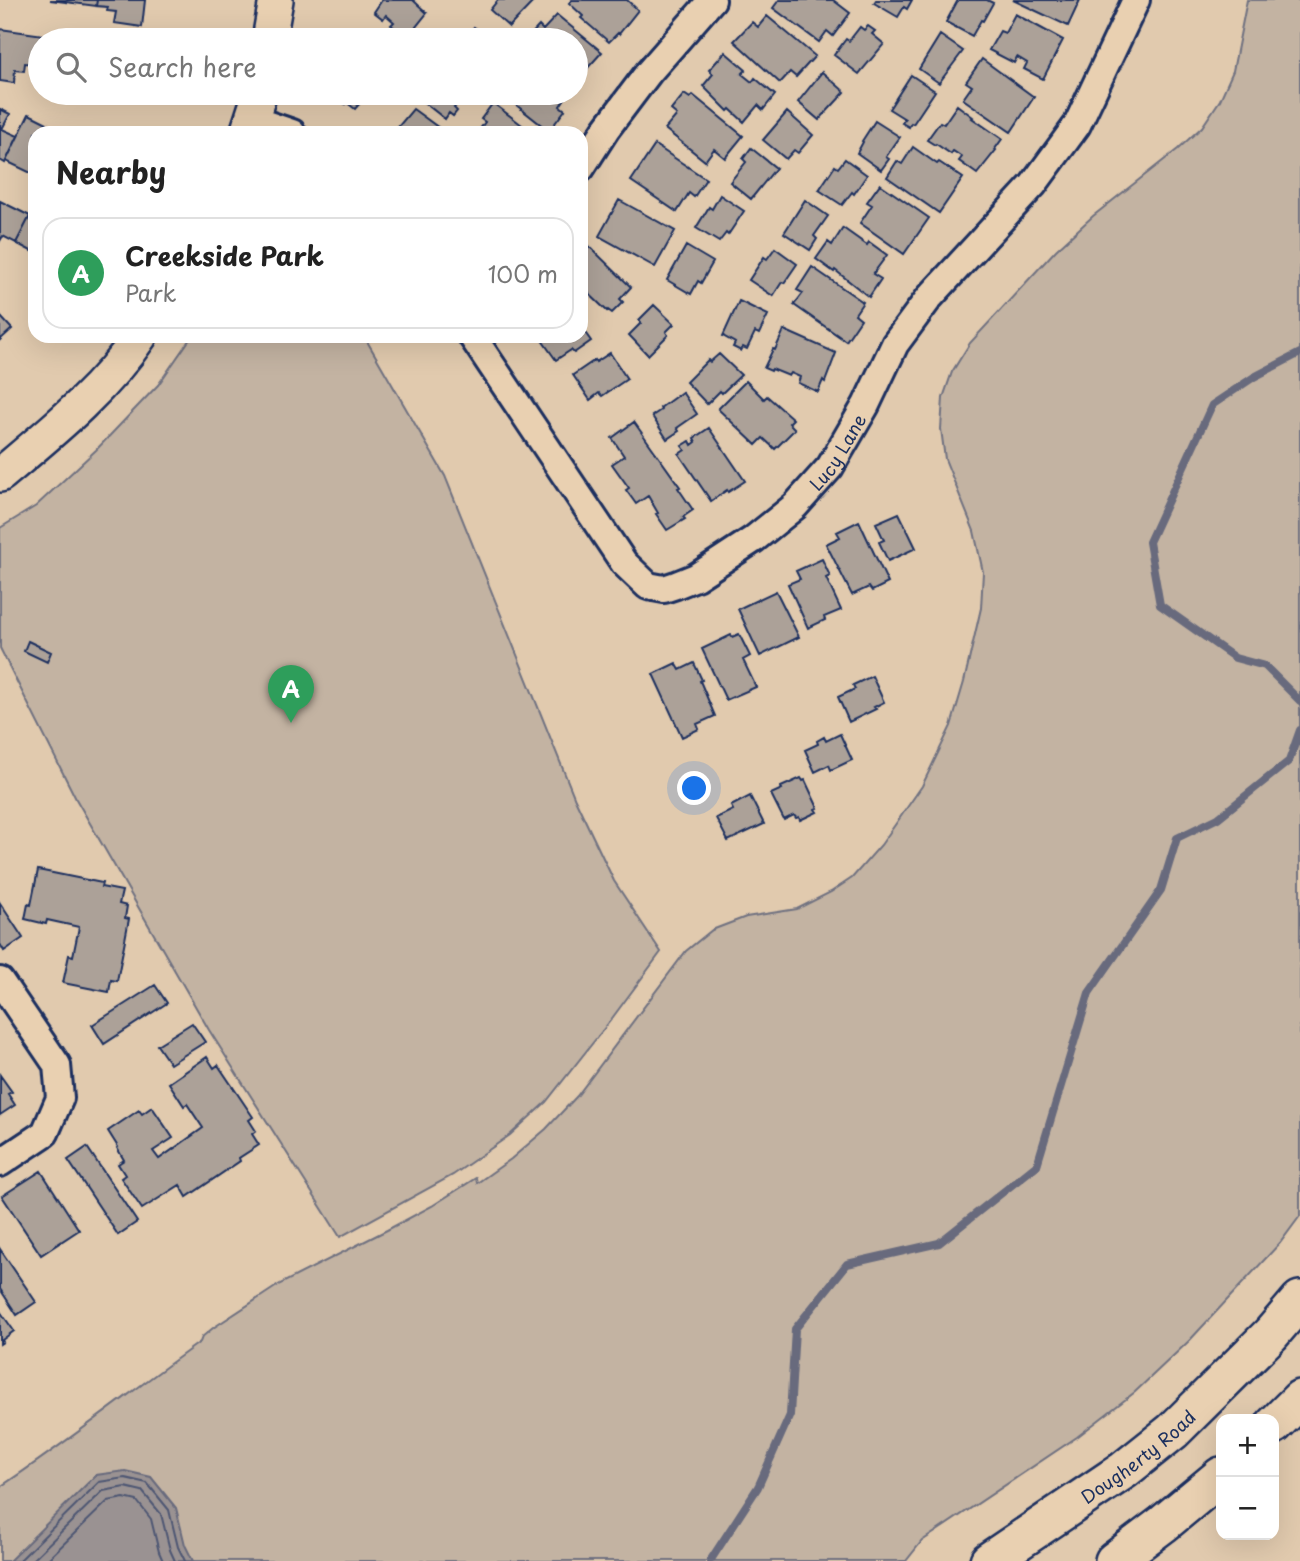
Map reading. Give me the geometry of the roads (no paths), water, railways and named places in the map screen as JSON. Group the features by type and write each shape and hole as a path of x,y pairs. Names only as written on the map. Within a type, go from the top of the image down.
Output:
{"main road":[{"name":"Dougherty Road","path":"989,1561 1124,1470 1173,1431 1271,1334 1300,1300"},
{"path":"1279,1420 1300,1399"},
{"path":"1114,1561 1220,1477"}],"street":[{"path":"271,28 276,0"},
{"path":"588,157 649,72 712,0"},
{"name":"Lucy Lane","path":"477,343 624,563 648,586 664,589 695,577 754,539 795,506 830,467 866,405 895,344 929,298 1033,185 1077,125 1136,0"},
{"path":"253,115 277,126"},
{"path":"0,475 59,426 124,359 135,343"},
{"path":"0,981 57,1065 60,1098 45,1133 0,1163"}],"water":[{"path":"125,1471 151,1477 176,1508 185,1545 193,1561 9,1561 96,1475"}],"waterway":[{"path":"1300,353 1254,377 1212,405 1149,542 1160,605 1235,658 1265,666 1300,701"},
{"path":"710,1561 758,1487 790,1415 795,1329 847,1264 939,1243 1037,1165 1089,993 1161,890 1177,838 1218,818 1289,761 1300,730"}],"place":[{"name":"Creekside Park","path":"291,723"}]}
